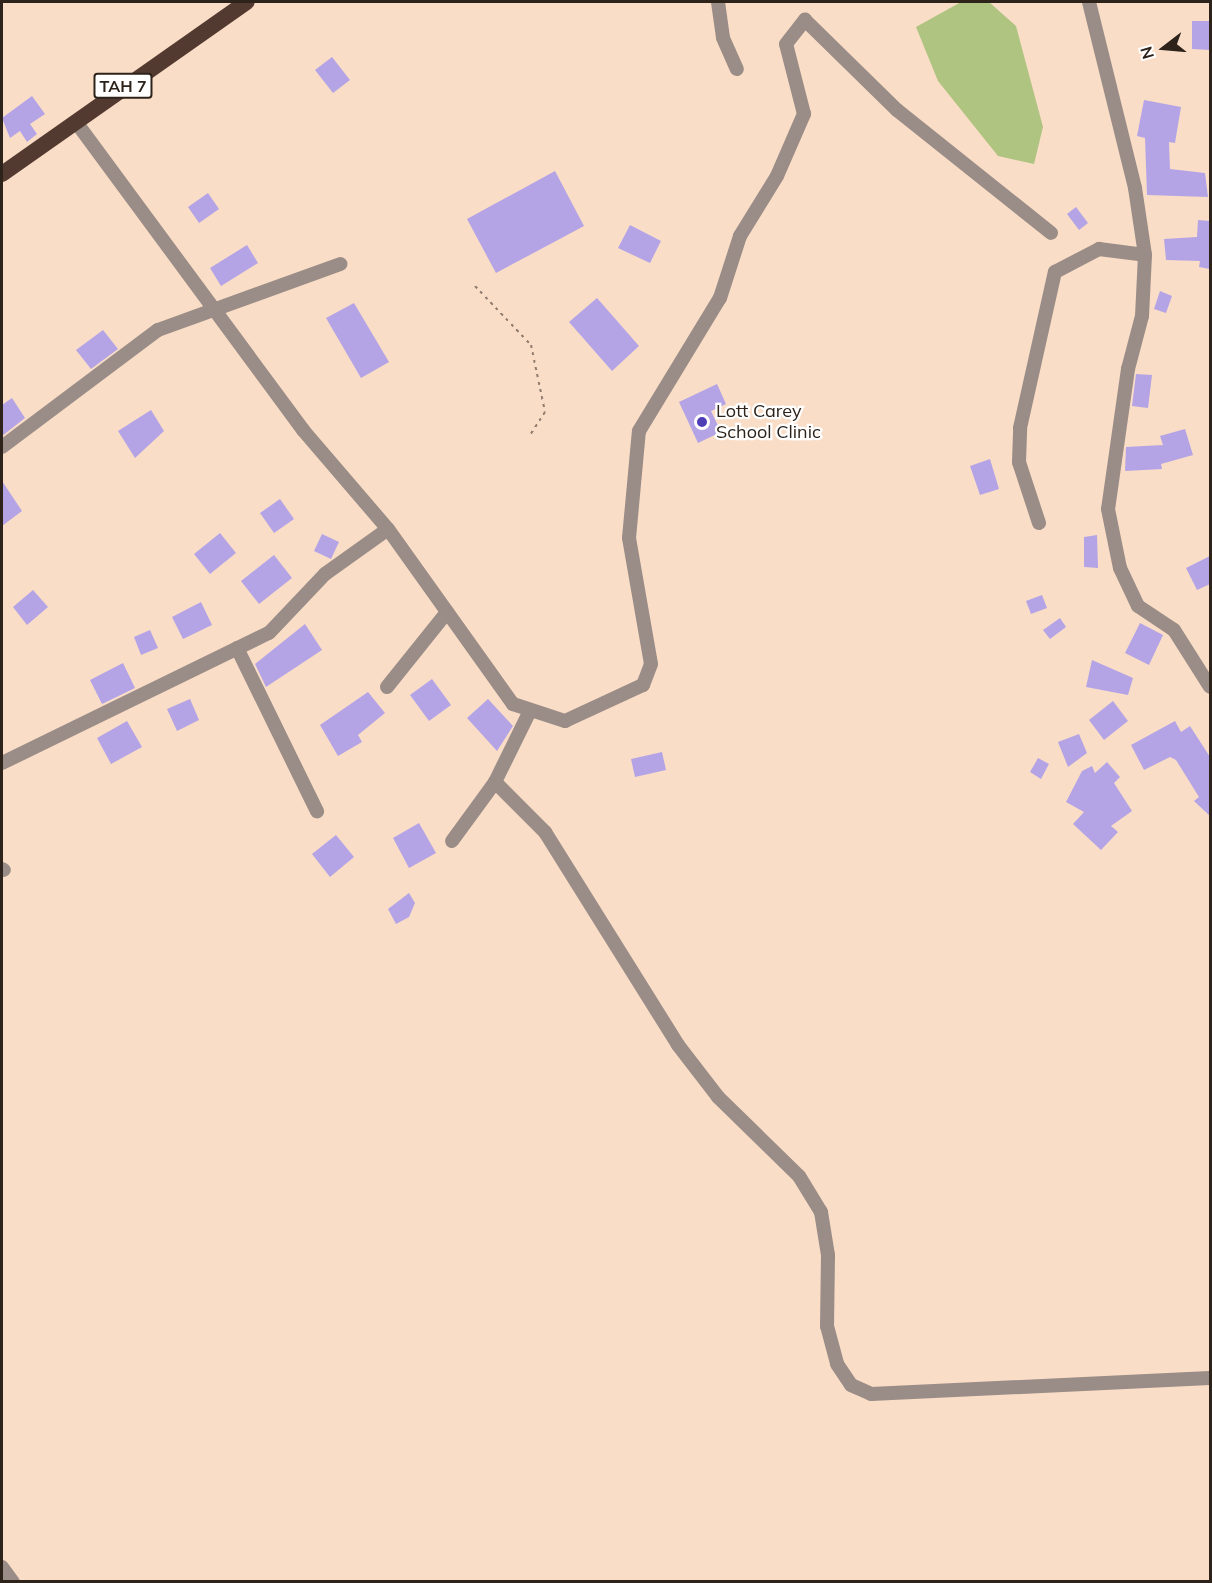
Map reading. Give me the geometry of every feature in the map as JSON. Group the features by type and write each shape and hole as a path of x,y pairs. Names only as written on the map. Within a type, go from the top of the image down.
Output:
{"highway":[{"name":"TAH 7","path":"2,174 247,2"}],"street":[{"path":"718,2 723,38 737,69"},
{"path":"1089,2 1135,188 1145,255 1142,316 1128,369 1108,509 1120,568 1138,606 1174,630 1210,687"},
{"path":"76,122 211,309 388,529 513,704 529,713 565,722 630,693 647,675 648,636 629,538 639,431 720,297 740,236 777,176 804,114 786,44 805,20 897,110 1051,233"},
{"path":"1040,523 1020,462 1020,428 1055,272 1100,249 1145,255"},
{"path":"2,447 158,330 340,264"},
{"path":"3,758 269,633 325,574 388,529"},
{"path":"387,687 447,612"},
{"path":"237,648 316,811"},
{"path":"452,841 495,782 529,713"},
{"path":"495,782 545,832 678,1045 718,1097 799,1176 821,1212 828,1255 827,1326 837,1364 850,1385 872,1394 1210,1378"},
{"path":"2,1567 13,1581"}],"path":[{"path":"475,286 531,345 545,412 530,435"}],"green space":[{"path":"961,2 989,2 1016,26 1043,127 1034,164 998,156 938,81 916,27"}],"building":[{"path":"1192,21 1210,21 1210,50 1192,49"},
{"path":"332,57 350,80 333,93 315,70"},
{"path":"32,96 45,114 30,124 37,134 27,142 20,131 10,138 2,118"},
{"path":"1144,100 1181,107 1175,143 1169,142 1170,169 1205,173 1208,197 1147,195 1145,138 1137,136"},
{"path":"555,171 584,226 496,273 467,219"},
{"path":"208,193 219,209 199,223 188,207"},
{"path":"1076,207 1088,223 1079,230 1067,214"},
{"path":"1198,220 1210,221 1210,269 1199,267 1200,261 1166,260 1164,239 1197,237"},
{"path":"630,225 661,241 650,263 618,248"},
{"path":"247,245 258,263 221,286 210,268"},
{"path":"1160,291 1172,296 1166,313 1154,309"},
{"path":"597,298 639,346 612,371 569,322"},
{"path":"354,303 389,362 361,378 326,318"},
{"path":"103,330 118,349 91,369 76,350"},
{"path":"1136,374 1152,375 1148,408 1132,406"},
{"name":"Lott Carey School Clinic","path":"717,384 726,404 711,411 721,432 698,443 679,402"},
{"path":"12,398 25,418 2,436 2,405"},
{"path":"151,410 164,431 135,458 118,431"},
{"path":"1185,429 1193,455 1161,464 1162,469 1125,471 1126,447 1163,445 1160,436"},
{"path":"990,459 999,489 980,495 970,466"},
{"path":"2,481 22,511 2,526"},
{"path":"280,499 294,519 274,533 260,513"},
{"path":"220,533 236,553 210,574 194,554"},
{"path":"322,534 339,542 331,559 314,551"},
{"path":"1097,535 1098,568 1084,567 1084,537"},
{"path":"274,555 292,578 259,604 241,581"},
{"path":"1210,556 1210,584 1197,590 1186,568"},
{"path":"33,590 48,607 27,625 13,607"},
{"path":"1042,595 1047,608 1031,614 1026,601"},
{"path":"201,602 212,625 183,639 172,617"},
{"path":"1060,618 1066,627 1050,639 1043,630"},
{"path":"1140,623 1163,635 1149,665 1125,653"},
{"path":"305,624 322,650 266,687 255,664"},
{"path":"150,630 158,648 141,655 134,637"},
{"path":"1092,660 1133,678 1128,695 1086,687"},
{"path":"123,663 135,688 102,704 90,680"},
{"path":"432,679 451,705 429,721 410,695"},
{"path":"368,692 385,713 358,735 362,742 338,756 320,725"},
{"path":"190,699 199,720 177,731 167,709"},
{"path":"488,699 513,726 497,751 467,718"},
{"path":"1113,701 1128,721 1104,740 1089,720"},
{"path":"127,721 142,747 111,764 97,738"},
{"path":"1175,721 1181,732 1190,726 1210,757 1210,816 1194,801 1199,797 1176,760 1170,757 1144,770 1131,745"},
{"path":"1079,734 1087,753 1068,767 1058,742"},
{"path":"662,752 666,770 635,777 631,759"},
{"path":"1038,758 1049,764 1041,779 1030,772"},
{"path":"1107,762 1120,777 1114,783 1132,811 1111,826 1118,832 1101,850 1073,824 1084,812 1066,802 1082,771 1092,766 1095,773"},
{"path":"419,823 436,853 409,868 393,838"},
{"path":"336,835 354,857 330,877 312,854"},
{"path":"409,893 415,903 409,917 396,924 388,909"}],"place":[{"name":"Lott Carey School Clinic","path":"702,422"}]}
